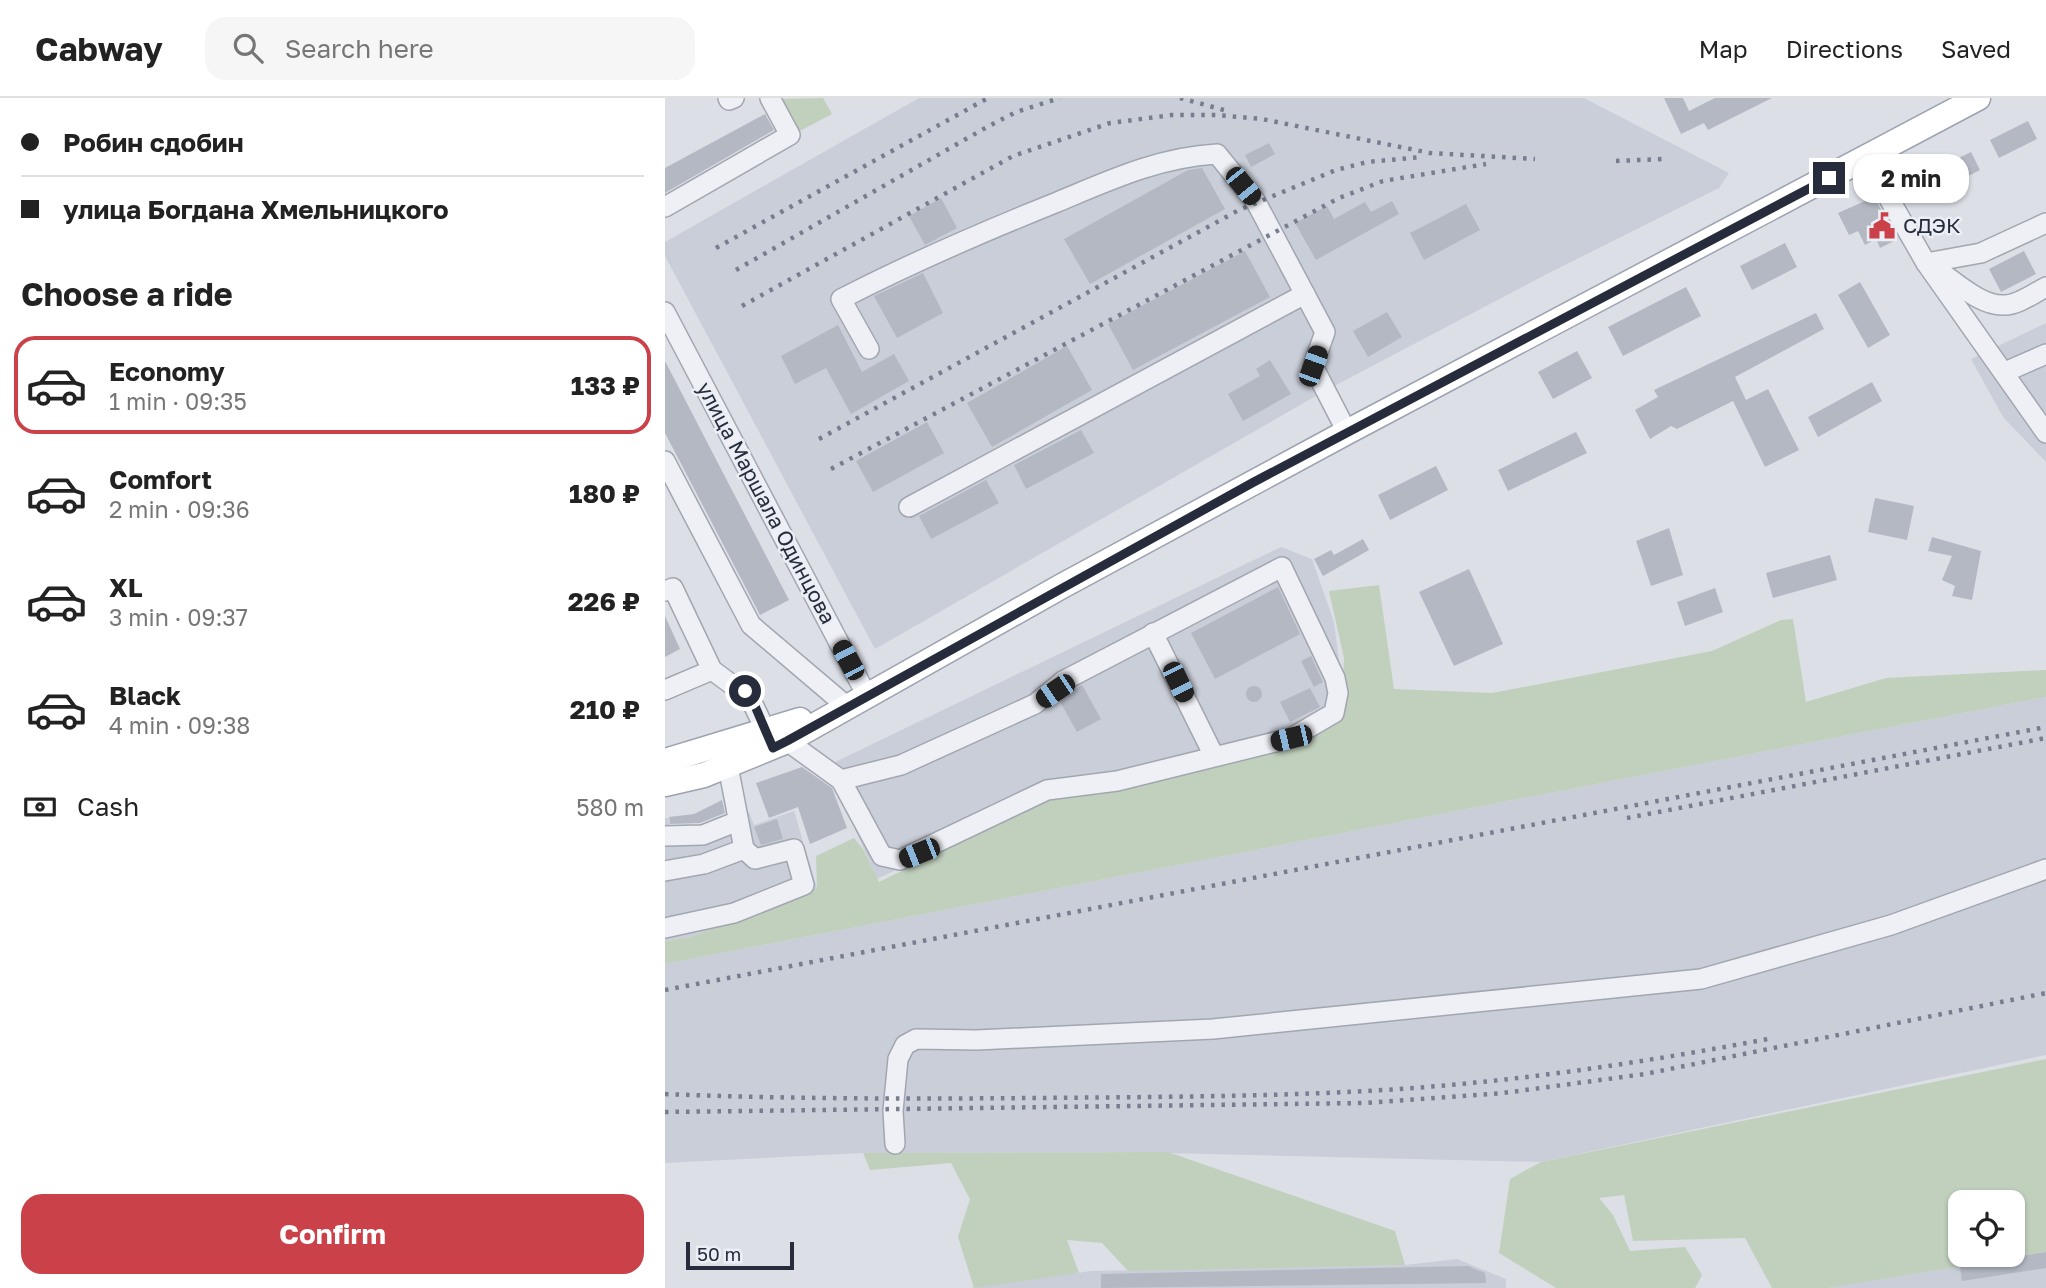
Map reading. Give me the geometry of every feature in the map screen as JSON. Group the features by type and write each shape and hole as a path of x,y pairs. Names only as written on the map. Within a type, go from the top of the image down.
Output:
{"main road":[{"path":"665,784 728,766 1347,432 1875,153 1951,104 1978,98"},
{"path":"665,761 775,740"}],"street":[{"path":"728,98 734,98"},
{"path":"665,207 790,135 771,98"},
{"path":"1875,153 1879,181 1926,262 2046,433"},
{"path":"869,349 841,299 928,254 1130,172 1189,155 1217,154 1256,202 1325,332 1313,366 1347,432"},
{"path":"1926,262 1981,253 2046,223"},
{"path":"1926,262 1983,300 1995,304 2013,303 2046,288"},
{"path":"909,507 1305,294"},
{"name":"улица Маршала Одинцова","path":"665,312 855,699"},
{"path":"2005,372 2046,354"},
{"path":"665,461 751,625 855,699"},
{"path":"665,591 673,588 712,670 745,691 775,740 841,780 882,856 900,860 1047,790 1117,780 1291,738 1334,713 1338,693 1335,678 1282,567 1063,681 1035,704 901,765 841,780"},
{"path":"1153,633 1214,756"},
{"path":"665,691 712,670"},
{"path":"665,928 734,913 804,885 794,849 755,859 744,849 728,766"},
{"path":"665,836 703,835 739,821"},
{"path":"665,871 704,864 744,849"},
{"path":"895,1144 893,1111 898,1059 905,1045 916,1039 977,1040 1213,1029 1701,979 1891,925 2046,869"}],"shaded area":[{"path":"919,98 1584,98 1729,173 1719,188 1545,275 1321,393 875,649 665,256 665,242"},
{"path":"2046,323 2046,462 2003,417 1971,359"},
{"path":"1281,547 1312,559 1334,622 1341,675 1338,714 1294,741 1047,797 877,879 827,766"},
{"path":"2046,697 2046,1055 1541,1162 1120,1152 863,1153 665,1163 665,964"},
{"path":"794,811 817,888 691,937 665,941 665,818 668,818 672,833 701,832 749,812 754,825"},
{"path":"2046,1252 2046,1288 1828,1288 1954,1267 2025,1267 2025,1255"},
{"path":"1457,1259 1506,1279 1506,1288 971,1288 1091,1271 1405,1265"}],"green space":[{"path":"823,98 832,114 798,132 780,99"},
{"path":"1379,585 1394,689 1492,693 1712,651 1781,620 1793,619 1806,702 1886,678 2046,670 2046,697 665,964 665,941 691,937 817,888 816,856 854,838 863,849 879,882 1052,798 1102,794 1296,742 1341,715 1344,658 1329,591"},
{"path":"2046,1059 2046,1252 2025,1255 2025,1190 1948,1190 1948,1267 1955,1267 1828,1288 1772,1288 1745,1238 1633,1241 1624,1195 1599,1198 1613,1215 1630,1251 1685,1247 1702,1275 1695,1288 1556,1288 1499,1253 1510,1179 1541,1162"},
{"path":"1168,1152 1395,1231 1405,1265 1128,1271 1102,1243 1067,1240 1079,1273 974,1288 958,1237 970,1199 951,1163 870,1170 863,1153"}],"building":[{"path":"1664,98 1683,98 1689,111 1715,98 1772,98 1708,130 1704,123 1681,134"},
{"path":"765,114 774,130 665,193 665,168"},
{"path":"2028,121 2037,139 1999,158 1990,140"},
{"path":"1269,143 1275,154 1251,167 1245,155"},
{"path":"1971,152 1980,170 1943,189 1933,171"},
{"path":"1202,168 1225,209 1090,284 1064,239 1188,170"},
{"path":"1874,197 1898,239 1880,248 1876,239 1865,245 1858,231 1849,235 1838,213"},
{"path":"941,198 957,228 925,245 909,216"},
{"path":"1392,201 1399,214 1316,260 1295,223 1327,206 1334,219 1365,202 1371,212"},
{"path":"1466,204 1480,230 1424,260 1410,233"},
{"path":"1785,243 1797,267 1752,290 1740,266"},
{"path":"1245,251 1270,297 1133,370 1108,324"},
{"path":"2024,251 2036,274 2001,292 1989,269"},
{"path":"923,273 943,313 897,338 874,296"},
{"path":"1860,282 1890,335 1868,348 1838,295"},
{"path":"1686,287 1701,316 1623,356 1608,327"},
{"path":"1387,312 1402,337 1368,357 1353,331"},
{"path":"1816,313 1824,329 1735,377 1746,400 1768,389 1799,450 1765,467 1733,401 1677,429 1671,426 1650,439 1635,410 1658,397 1654,390"},
{"path":"838,325 862,372 894,354 909,381 851,414 826,368 795,384 781,356"},
{"path":"1067,346 1092,390 992,447 967,403"},
{"path":"1577,351 1592,378 1553,399 1538,372"},
{"path":"1270,360 1291,394 1243,421 1228,394 1260,376 1256,369"},
{"path":"665,361 789,600 760,615 665,433"},
{"path":"1872,382 1882,401 1818,437 1808,417"},
{"path":"927,422 944,453 873,492 856,461"},
{"path":"1081,430 1094,453 1026,489 1014,465"},
{"path":"1576,432 1587,453 1508,491 1498,470"},
{"path":"1436,466 1448,490 1390,520 1378,495"},
{"path":"986,480 999,503 931,539 919,516"},
{"path":"1875,498 1914,506 1907,540 1868,532"},
{"path":"1669,528 1683,575 1651,586 1636,541"},
{"path":"1932,537 1981,551 1972,600 1952,596 1955,586 1942,580 1952,556 1928,551"},
{"path":"1363,539 1369,550 1323,576 1314,559 1331,550 1334,555"},
{"path":"1830,555 1837,580 1773,598 1766,573"},
{"path":"1469,569 1503,644 1454,666 1419,592"},
{"path":"1278,587 1300,634 1215,679 1191,633"},
{"path":"1715,588 1723,612 1685,626 1677,602"},
{"path":"665,616 680,649 665,657"},
{"path":"1311,656 1323,682 1314,687 1301,661"},
{"path":"1082,685 1101,719 1077,732 1059,700"},
{"path":"1251,686 1257,686 1262,694 1260,700 1251,702 1246,697 1246,691"},
{"path":"1310,688 1320,707 1290,722 1280,702"},
{"path":"802,767 832,788 847,828 810,844 798,807 769,818 756,783"},
{"path":"722,800 725,813 700,823 670,824 669,817 694,814"},
{"path":"777,819 783,839 761,845 754,827"},
{"path":"2046,1252 2046,1268 1962,1281 1960,1267 2025,1267 2025,1255"},
{"path":"1468,1266 1485,1273 1486,1283 1101,1288 1101,1274"}],"railway":[{"path":"716,248 988,98"},
{"path":"736,270 987,127 1016,112 1060,98"},
{"path":"1180,98 1224,110"},
{"path":"742,306 1013,156 1110,123 1172,115 1216,115 1262,119 1430,153 1535,159"},
{"path":"819,439 1239,210 1336,170 1367,162 1422,157"},
{"path":"1616,161 1663,159"},
{"path":"831,469 1339,198 1383,181 1486,164"},
{"path":"665,990 2046,727"},
{"path":"1627,818 2046,738"},
{"path":"665,1112 1365,1103 1503,1093 1645,1074 2046,993"},
{"path":"665,1094 803,1098 986,1098 1241,1096 1366,1091 1568,1072 1768,1039"}],"place":[{"name":"СДЭК","path":"1882,226"}],"route":[{"path":"745,691 755,706 773,748 866,694 1252,483 1829,178"}]}
